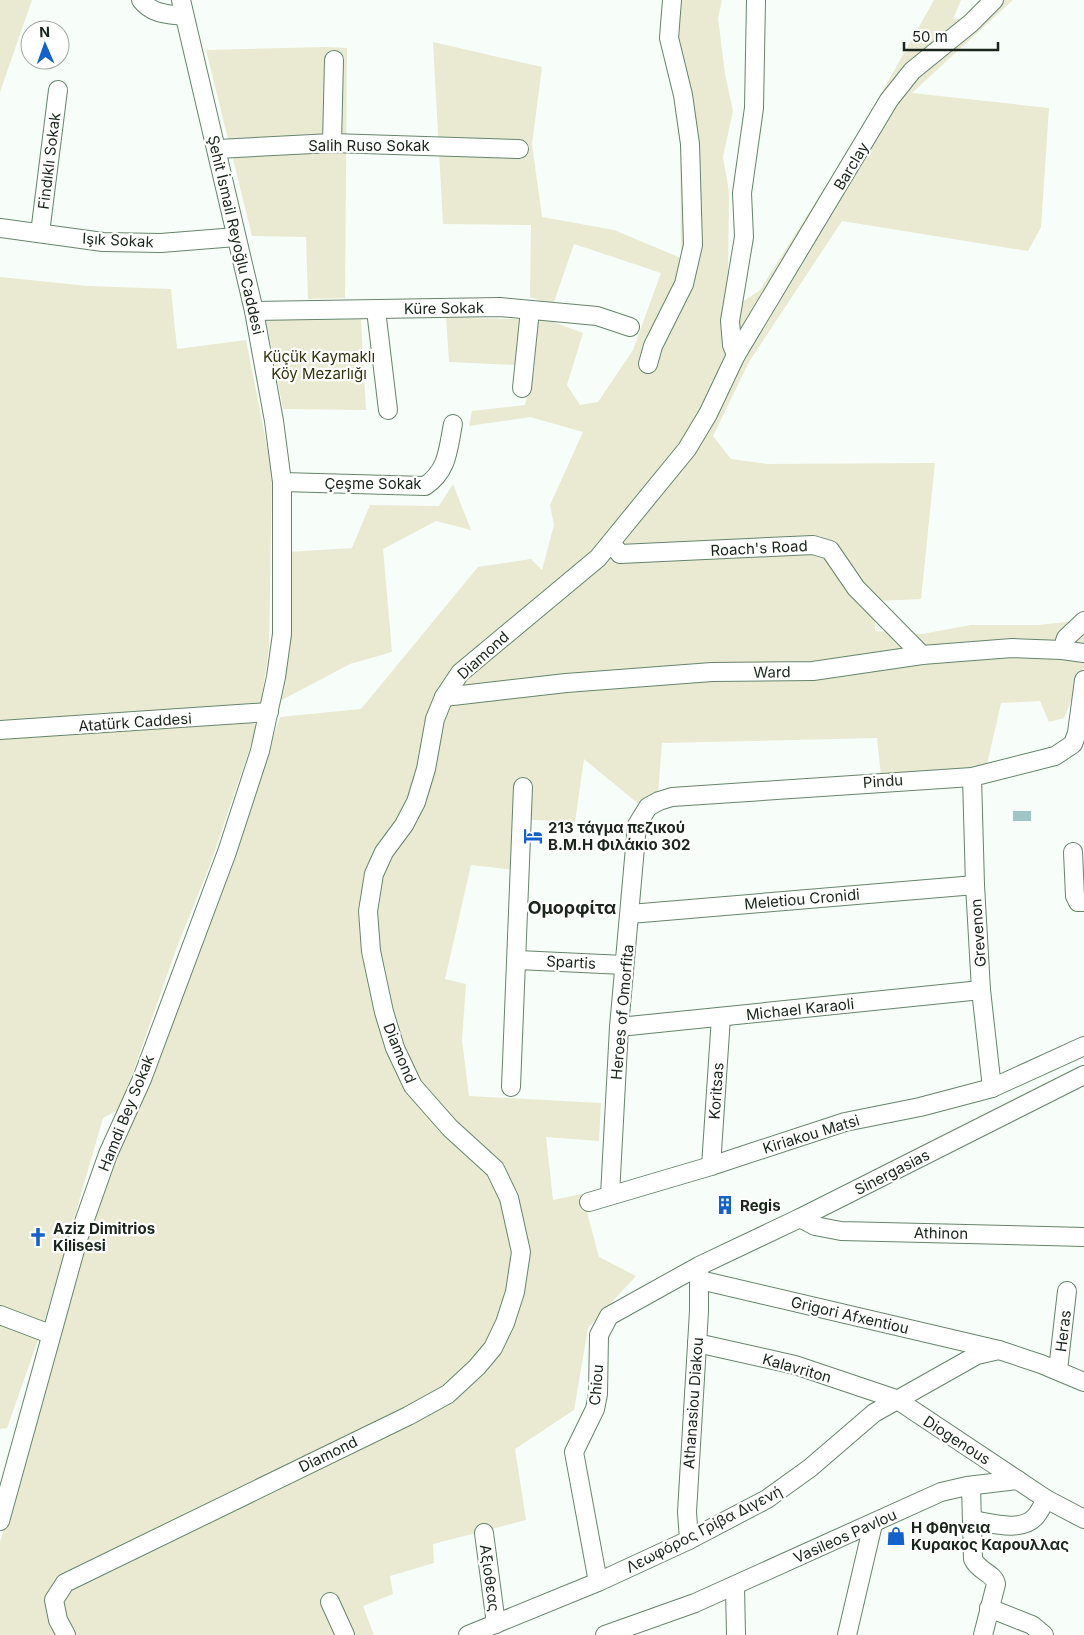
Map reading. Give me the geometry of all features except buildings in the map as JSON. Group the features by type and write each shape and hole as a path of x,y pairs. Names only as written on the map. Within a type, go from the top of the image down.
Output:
{"street":[{"path":"141,0 147,8 160,14 182,8"},
{"path":"648,364 653,346 684,284 693,245 690,144 683,95 669,38 672,0"},
{"path":"736,355 732,345 730,321 744,237 742,193 754,108 756,0"},
{"name":"Barclay","path":"736,355 889,100 912,71 971,23 994,0"},
{"name":"Şehit İsmail Reyoğlu Caddesi","path":"182,8 218,149 236,237 254,311 282,482 282,634 269,712"},
{"path":"332,143 334,60"},
{"name":"Findıklı Sokak","path":"40,233 58,90"},
{"name":"Salih Ruso Sokak","path":"218,149 332,143 519,149"},
{"name":"Işık Sokak","path":"0,228 103,242 161,243 236,237"},
{"name":"Küre Sokak","path":"254,311 500,307 597,316 630,327"},
{"path":"376,310 388,410"},
{"path":"522,388 530,310"},
{"name":"Diamond","path":"66,1635 58,1620 54,1600 65,1583 448,1394 488,1354 506,1324 515,1292 521,1252 509,1198 495,1169 430,1108 413,1086 395,1048 384,1012 370,951 368,911 374,874 384,852 404,825 416,802 426,769 436,719 444,697 460,673 468,664 598,558 612,544 687,449 708,414 736,355"},
{"name":"Çeşme Sokak","path":"282,482 425,486 438,478 445,462 453,424"},
{"name":"Roach's Road","path":"612,544 620,554 813,545 830,550 856,588 922,655"},
{"path":"1062,650 1066,638 1084,621"},
{"name":"Ward","path":"444,697 566,684 712,672 813,671 922,655 1012,648 1084,653"},
{"name":"Pindu","path":"637,829 641,816 648,808 659,801 672,797 972,777 1042,760 1066,751 1073,744 1077,733 1084,680"},
{"name":"Atatürk Caddesi","path":"0,730 269,712"},
{"name":"Hamdi Bey Sokak","path":"0,1520 18,1460 50,1334 78,1240 108,1154 142,1079 227,852 260,752 269,712"},
{"name":"Grevenon","path":"972,777 975,885 981,990 992,1088"},
{"path":"511,1087 518,960 523,788"},
{"name":"Heroes of Omorfita","path":"610,1195 619,1027 637,829"},
{"path":"1073,852 1076,896 1078,902 1084,902"},
{"name":"Meletiou Cronidi","path":"630,914 975,885"},
{"name":"Spartis","path":"518,960 624,965"},
{"name":"Michael Karaoli","path":"619,1027 981,990"},
{"name":"Koritsas","path":"711,1166 721,1017"},
{"name":"Kiriakou Matsi","path":"589,1202 711,1166 845,1122 920,1107 992,1088 1084,1046"},
{"path":"1034,1070 1043,1094"},
{"name":"Sinergasias","path":"700,1273 800,1218 1084,1075"},
{"name":"Athinon","path":"800,1218 815,1226 841,1231 1084,1237"},
{"name":"Athanasiou Diakou","path":"689,1540 687,1512 700,1273"},
{"name":"Grigori Afxentiou","path":"700,1273 999,1350"},
{"name":"Chiou","path":"598,1582 574,1452 597,1401 598,1341 600,1330 609,1316 617,1311 700,1273"},
{"name":"Heras","path":"1058,1370 1066,1291"},
{"path":"0,1315 50,1334"},
{"name":"Kalavriton","path":"697,1343 796,1365 896,1399"},
{"path":"999,1350 1058,1370 1084,1382"},
{"name":"Λεωφόρος Γρίβα Διγενή","path":"468,1635 598,1582 689,1540 790,1485 874,1413 896,1399 977,1355 999,1350"},
{"name":"Diogenous","path":"896,1399 1018,1480"},
{"path":"1018,1480 1046,1499 1084,1519"},
{"name":"Vasileos Pavlou","path":"605,1635 666,1614 735,1586 941,1492 1018,1480"},
{"path":"971,1486 973,1559 977,1567 995,1579 996,1584 982,1635"},
{"path":"972,1520 1021,1525 1036,1517 1046,1499"},
{"path":"847,1635 873,1524"},
{"name":"Αξιοθεας","path":"484,1533 496,1624"},
{"path":"735,1586 736,1635"},
{"path":"330,1602 345,1635"},
{"path":"990,1608 1032,1626 1044,1635"}],"green space":[{"path":"0,0 32,0 25,20 20,20 20,34 0,92"},
{"path":"667,0 722,0 718,18 725,74 733,111 723,157 729,192 728,282 724,315 760,290 856,138 934,0 961,0 953,19 968,18 986,0 1013,0 912,93 1049,108 1041,227 1028,251 842,221 749,362 713,436 731,459 767,464 935,463 921,599 876,601 875,631 922,634 971,625 1038,625 1084,620 1084,668 1064,718 1049,722 1040,701 1001,703 986,769 881,775 877,738 662,743 658,794 641,806 584,759 575,822 517,819 515,870 471,865 445,979 466,984 462,1040 469,1096 601,1103 599,1141 546,1137 553,1200 582,1194 599,1257 636,1276 588,1328 574,1410 515,1449 526,1520 433,1544 434,1563 390,1576 393,1594 363,1606 374,1635 0,1635 0,1542 31,1445 54,1348 83,1248 116,1152 216,899 280,717 361,709 478,567 531,559 542,570 554,525 550,505 583,432 530,417 469,426 472,411 525,405 535,366 449,362 446,317 548,320 583,333 567,385 580,405 598,402 633,350 661,273 574,244 553,305 530,297 531,225 443,224 433,42 542,67 532,144 542,217 614,230 681,258 680,135 667,53"},
{"path":"347,48 345,298 308,299 306,237 252,236 206,50"},
{"path":"0,277 88,286 171,289 177,349 246,340 272,471 269,648 261,703 0,722"},
{"name":"Küçük Kaymaklı Köy Mezarlığı","path":"361,319 366,410 283,409 266,320"},
{"path":"453,484 471,530 436,521 383,549 392,652 350,664 278,702 288,552 352,548 370,505 439,506"},
{"path":"251,722 257,727 210,865 177,947 120,1109 103,1118 44,1323 7,1428 0,1429 0,736"}],"water":[{"path":"1013,811 1031,811 1031,821 1013,821"}],"place":[{"name":"213 τάγμα πεζικού B.M.H Φιλάκιο 302","path":"533,836"},
{"name":"Regis","path":"725,1205"},
{"name":"Aziz Dimitrios Kilisesi","path":"38,1237"},
{"name":"Η Φθηνεια Κυρακος Καρουλλας","path":"896,1536"}],"district":[{"name":"Ομορφίτα","path":"572,907"}]}
